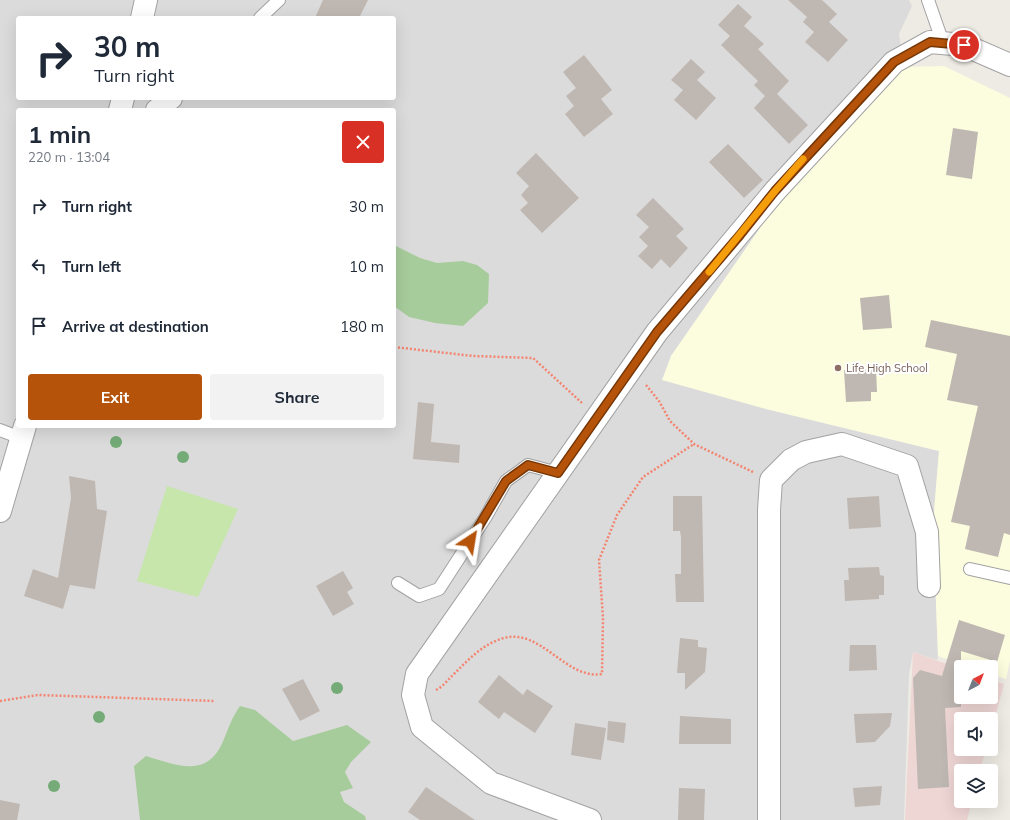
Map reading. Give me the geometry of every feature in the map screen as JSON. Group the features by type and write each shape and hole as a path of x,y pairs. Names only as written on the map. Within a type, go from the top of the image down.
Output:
{"street":[{"path":"142,16 146,0"},
{"path":"590,820 491,782 422,727 413,695 418,674 657,332 740,235 775,191 894,62 930,42 964,45 1010,65"},
{"path":"159,108 169,100"},
{"path":"0,511 23,432"},
{"path":"769,820 768,510 771,480 792,460 806,452 842,444 907,466 928,532 929,586"}],"lane":[{"path":"262,16 279,0"},
{"path":"928,0 943,43"},
{"path":"0,430 23,432"},
{"path":"398,583 419,596 439,589 486,518 506,481 528,465 558,473"},
{"path":"970,569 1010,578"}],"path":[{"path":"396,347 473,356 533,358 597,417"},
{"path":"632,368 660,401 670,421 694,444 771,480"},
{"path":"413,695 438,689 484,646 505,637 522,638 543,647 576,668 592,675 602,674 603,618 599,560 617,515 643,477 694,444"},
{"path":"0,701 38,695 215,701"}],"shaded area":[{"path":"0,0 909,0 912,6 899,34 904,67 776,205 671,356 766,409 939,451 933,524 938,656 937,660 913,652 909,675 904,820 0,820"},
{"name":"Life High School","path":"944,66 1010,98 1010,660 1006,679 998,676 998,660 954,660 954,661 938,656 933,524 939,451 766,409 662,380 671,356 776,205 904,67"},
{"path":"913,652 954,667 954,704 998,704 998,682 1004,684 996,712 954,712 954,756 984,756 982,764 954,764 954,808 970,808 967,820 905,820"}],"green space":[{"path":"396,246 420,258 437,263 463,261 477,265 489,274 488,303 463,326 435,323 409,317 396,307"},
{"path":"167,486 238,509 198,597 137,581"},
{"path":"240,706 255,710 293,741 347,725 371,742 351,762 345,772 353,788 340,792 344,802 365,816 366,820 140,820 134,766 146,756 181,766 201,765 210,760 217,752"}],"building":[{"path":"323,0 368,0 360,16 316,16"},
{"path":"788,0 822,0 837,14 829,22 848,40 828,62 805,42 814,32 803,22 807,17"},
{"path":"738,4 752,17 744,26 764,44 758,49 789,81 777,94 808,125 789,144 754,108 765,96 754,85 758,81 721,45 730,36 718,25"},
{"path":"584,55 612,90 601,99 613,114 584,137 565,114 574,106 566,96 576,88 563,72"},
{"path":"691,59 705,72 697,80 716,98 696,120 674,100 683,90 671,80"},
{"path":"953,128 978,132 972,179 946,175"},
{"path":"728,144 763,180 744,198 709,162"},
{"path":"536,153 579,198 542,233 520,210 528,203 521,195 529,186 516,173"},
{"path":"653,198 684,229 676,236 688,248 670,268 661,259 652,269 638,256 648,246 639,237 649,227 636,215"},
{"path":"889,295 892,328 863,330 860,298"},
{"path":"931,320 1010,336 1010,535 1004,533 998,557 965,549 970,526 951,522 978,406 947,400 957,354 925,347"},
{"path":"876,369 877,392 871,392 871,401 846,402 844,370"},
{"path":"418,402 434,404 431,442 460,445 459,463 413,459"},
{"path":"69,476 95,481 97,509 107,511 95,589 70,585 63,609 24,596 33,569 58,578 71,498"},
{"path":"673,496 702,496 704,602 676,602 675,574 681,574 681,537 680,531 673,531"},
{"path":"879,496 881,527 849,529 847,498"},
{"path":"879,567 880,575 884,576 884,595 879,595 879,599 845,601 844,580 849,580 848,568"},
{"path":"343,571 353,588 347,592 354,604 333,616 316,586"},
{"path":"959,620 1005,635 998,660 990,660 961,651 961,660 954,660 954,704 961,704 961,707 945,708 949,787 918,789 913,678 920,670 942,676"},
{"path":"680,638 698,640 698,647 707,648 705,672 685,690 685,673 677,673"},
{"path":"850,645 876,645 877,670 849,671"},
{"path":"499,675 523,695 527,689 553,706 535,733 504,712 499,719 478,702"},
{"path":"303,679 320,711 300,721 282,689"},
{"path":"892,713 890,726 875,742 856,743 854,714"},
{"path":"680,716 731,719 731,744 679,744"},
{"path":"608,721 626,723 624,743 607,740"},
{"path":"575,723 606,728 601,760 571,755"},
{"path":"882,786 880,805 855,807 853,788"},
{"path":"426,787 475,820 420,820 408,812"},
{"path":"679,788 705,789 704,820 678,820"},
{"path":"0,800 20,804 17,820 0,820"}],"slow traffic":[{"path":"709,272 803,159"}],"place":[{"name":"Life High School","path":"838,368"}],"route":[{"path":"470,541 486,518 506,481 528,465 558,473 657,332 740,235 775,191 812,149 894,62 930,42 964,45"}]}
